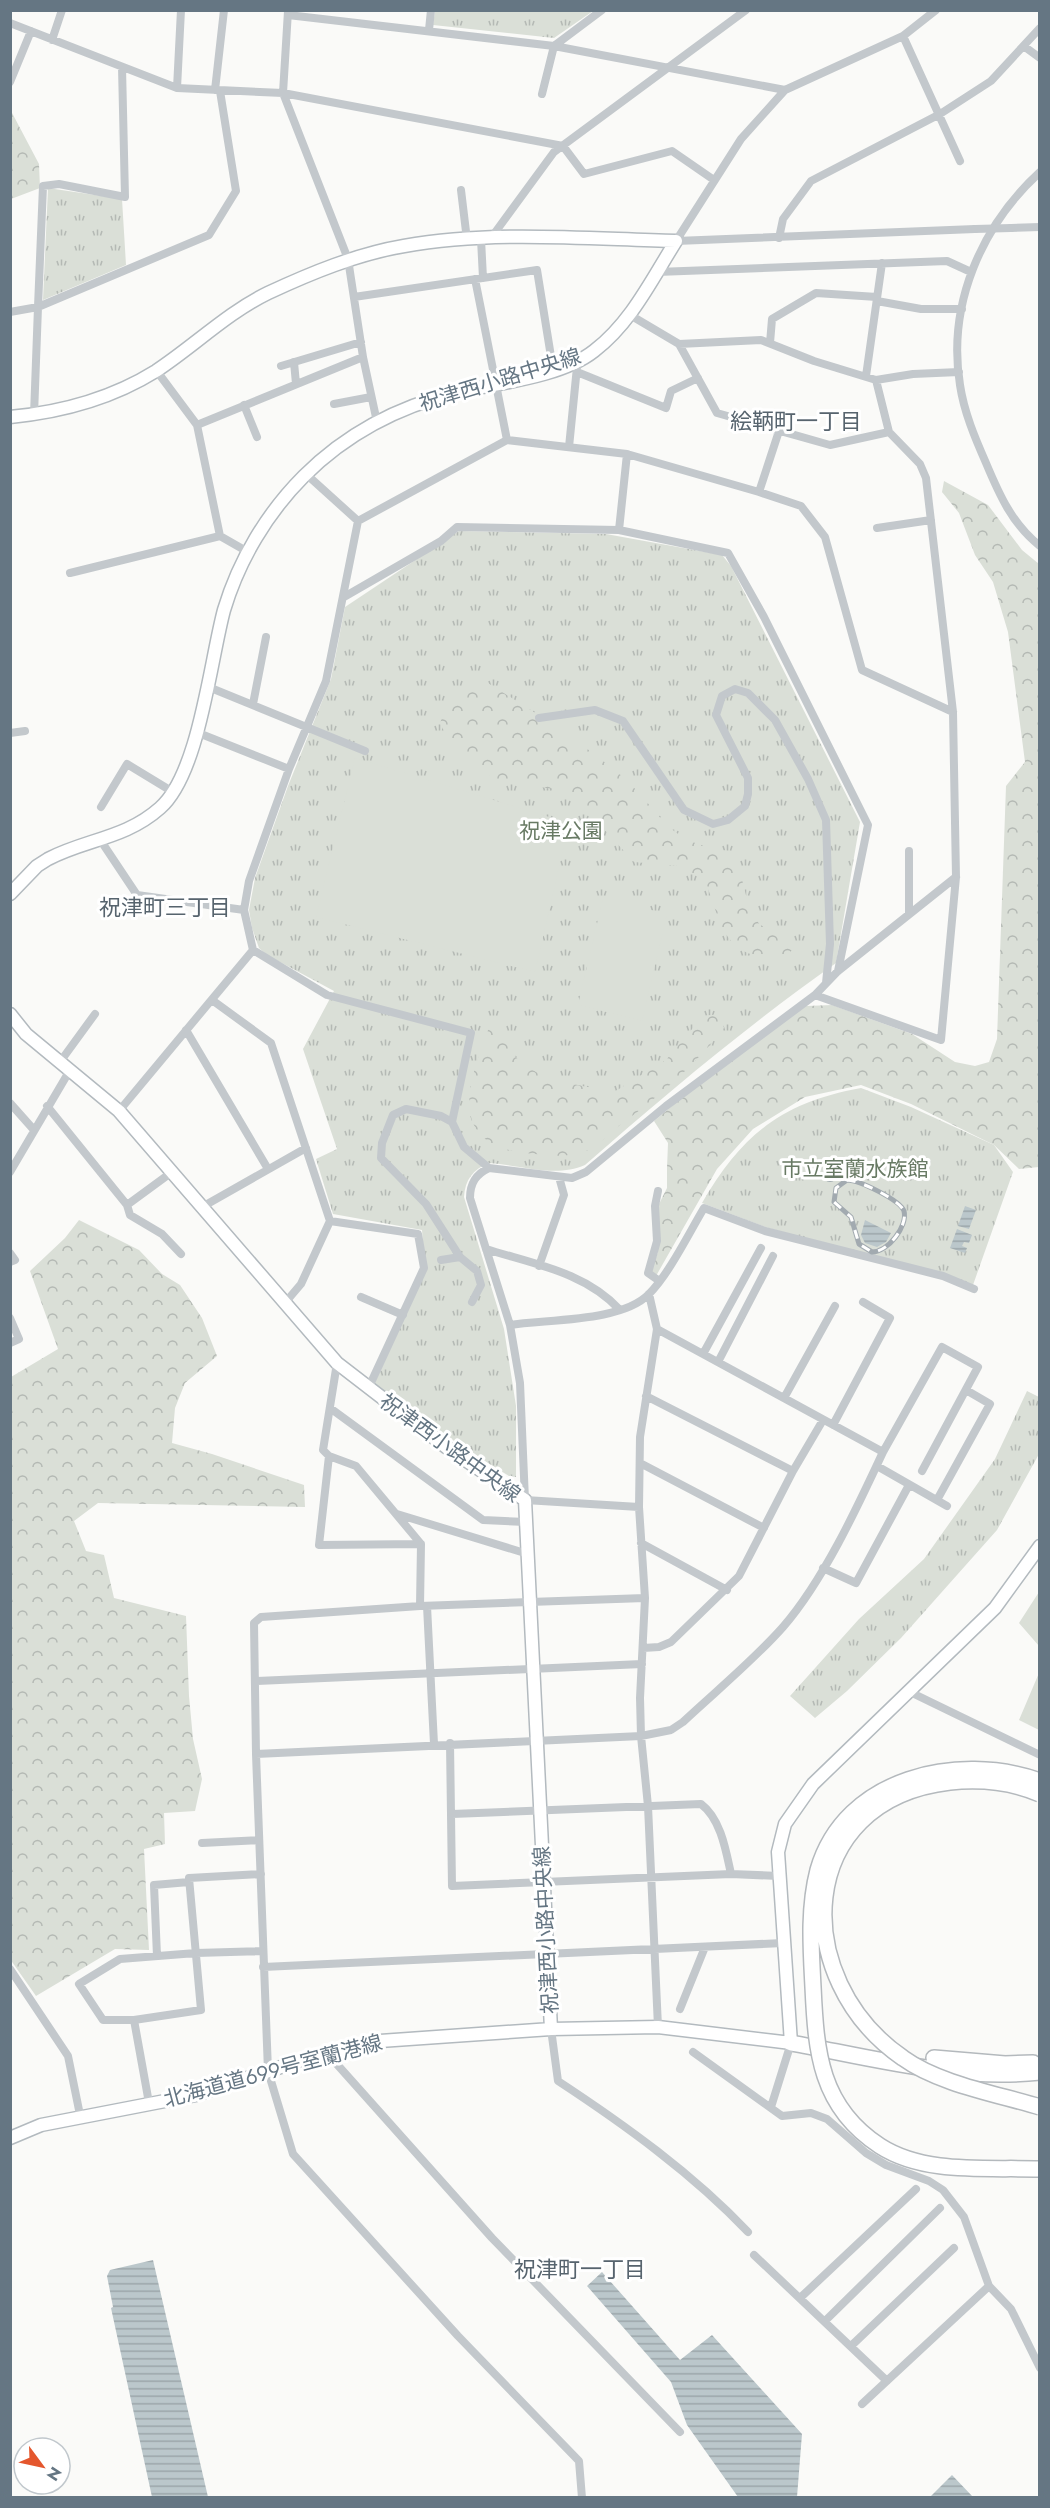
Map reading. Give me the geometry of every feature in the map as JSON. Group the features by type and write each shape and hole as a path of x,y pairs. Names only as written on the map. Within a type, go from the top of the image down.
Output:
{"highway":[{"path":"1040,1781 1011,1772 968,1769 916,1775 884,1789 854,1811 833,1837 819,1869 810,1928 819,2060 836,2103 858,2128 881,2146 916,2161 944,2166 1040,2169"},
{"path":"1040,1794 1001,1782 967,1780 910,1790 889,1800 849,1834 840,1850 831,1869 825,1896 823,1922 832,1970 857,2014 885,2044 918,2068 1040,2107"},
{"path":"791,2043 985,2063 1040,2062"},
{"path":"791,2043 978,2074 1040,2072"}],"main road":[{"path":"10,417 34,415 86,404 156,370 266,294 348,259 405,246 486,238 676,241"},
{"name":"祝津西小路中央線","path":"10,894 37,866 48,859 101,842 126,831 151,815 173,792 190,756 225,608 248,552 279,505 306,474 345,442 377,422 421,402 553,369 577,367 612,336 630,315 676,241"},
{"name":"祝津西小路中央線","path":"10,1014 26,1034 119,1111 337,1363 446,1447 525,1500 551,2029"},
{"path":"791,2043 778,1852 785,1824 796,1804 813,1784 995,1608 1040,1546"},
{"name":"北海道道699号室蘭港線","path":"10,2138 41,2125 80,2115 196,2095 326,2052 401,2038 551,2029 658,2027 791,2043"}],"street":[{"path":"52,40 62,10"},
{"path":"177,88 181,10"},
{"path":"10,312 38,307 209,236 236,191 217,91 224,10"},
{"path":"429,30 431,10"},
{"path":"542,94 554,46 602,10"},
{"path":"507,440 494,385 479,278 486,238 554,152 746,10"},
{"path":"676,241 741,139 785,90 903,36 936,10"},
{"path":"377,422 363,357 348,259 283,93 288,13 554,46 785,90"},
{"path":"10,23 177,88 283,93 563,146 584,174 672,151 714,180"},
{"path":"779,238 783,219 810,181 940,114 991,81 1025,47 1040,28"},
{"path":"10,82 31,31"},
{"path":"903,36 960,161"},
{"path":"1025,47 1040,58"},
{"path":"34,415 43,186 59,184 125,197 122,67"},
{"path":"1040,172 1018,192 993,226 971,272 962,309 957,348 959,372 970,427 1003,503 1025,533 1040,546"},
{"path":"461,190 467,240"},
{"path":"676,241 1040,226"},
{"path":"657,272 947,261 971,272"},
{"path":"866,376 882,263"},
{"path":"354,297 537,270 553,369"},
{"path":"770,343 772,320 816,293 877,299 921,309 962,309"},
{"path":"630,315 679,344 717,413 830,445 889,432"},
{"path":"679,344 754,339 876,380 913,374 959,372"},
{"path":"280,366 361,342"},
{"path":"197,425 363,357"},
{"path":"294,362 296,384"},
{"path":"569,447 577,367 666,408 671,391 698,378"},
{"path":"156,370 197,425 220,536"},
{"path":"815,995 941,1040 956,877 953,712 926,478 920,464 889,432 876,380"},
{"path":"334,405 371,397"},
{"path":"244,405 257,437"},
{"path":"759,492 779,431"},
{"path":"358,521 507,440 627,454 759,492 801,506 825,537 862,670 953,712"},
{"path":"619,530 627,454"},
{"path":"306,474 358,521"},
{"path":"877,528 931,520"},
{"path":"358,521 326,681 289,769 249,881 244,910 253,950 327,994 471,1033 452,1122"},
{"path":"344,597 441,541 457,527 619,530 728,553 764,617 868,825 838,971"},
{"path":"70,573 220,536 248,552"},
{"path":"253,704 266,637"},
{"path":"206,686 365,751"},
{"path":"539,718 596,710 623,721 684,810 713,824 728,820 745,806 748,778 716,715 722,696 735,690 748,693 776,720 808,779 826,820 830,944 826,983"},
{"path":"10,733 25,731"},
{"path":"196,732 289,769"},
{"path":"101,807 127,764 173,792"},
{"path":"101,842 137,895 244,910"},
{"path":"909,851 909,914"},
{"path":"639,1507 525,1500 520,1383 510,1325 470,1198 470,1189 480,1172 489,1168 572,1178 586,1172 666,1106 815,995 838,971 956,877"},
{"path":"119,1111 253,950"},
{"path":"212,1000 271,1043 330,1221 301,1284 284,1304"},
{"path":"10,1172 95,1014"},
{"path":"186,1030 268,1169"},
{"path":"10,1103 34,1130"},
{"path":"47,1106 127,1205 130,1215 162,1234 181,1254"},
{"path":"471,1302 481,1286 477,1271 460,1257 426,1204 381,1158 382,1143 393,1115 406,1109 441,1116 452,1122 464,1147 489,1168"},
{"path":"202,1206 306,1148"},
{"path":"127,1205 172,1172"},
{"path":"539,1266 564,1195 559,1177"},
{"path":"658,1191 655,1206 657,1241 648,1273 658,1280"},
{"path":"510,1325 631,1307 649,1294 704,1208 765,1231 943,1276 974,1289"},
{"path":"330,1221 418,1234 424,1268 368,1389"},
{"path":"703,1354 760,1248"},
{"path":"486,1249 586,1281 606,1295 620,1310"},
{"path":"10,1253 15,1260 10,1262"},
{"path":"718,1362 773,1256"},
{"path":"441,1260 460,1257"},
{"path":"649,1294 657,1329 640,1437 639,1507 645,1598 641,1736 648,1806 658,2027"},
{"path":"360,1297 403,1314"},
{"path":"832,1425 890,1318 863,1302"},
{"path":"784,1398 835,1306"},
{"path":"10,1318 19,1339 10,1343"},
{"path":"657,1329 883,1452"},
{"path":"255,1754 450,1743 641,1736 671,1730 683,1722 782,1628 823,1568 883,1452 942,1347 978,1367 922,1471"},
{"path":"337,1363 323,1450 329,1456 356,1466 421,1544 434,1744"},
{"path":"936,1500 990,1404 966,1390"},
{"path":"646,1396 793,1471"},
{"path":"330,1407 483,1520 526,1522"},
{"path":"643,1648 659,1647 671,1642 740,1576 793,1471 824,1420"},
{"path":"329,1456 319,1545 421,1544"},
{"path":"640,1463 764,1528"},
{"path":"877,1466 947,1506"},
{"path":"823,1568 856,1583 909,1485"},
{"path":"397,1514 528,1554"},
{"path":"641,1543 727,1590"},
{"path":"582,2498 579,2461 458,2336 293,2154 268,2071 255,1754 254,1623 261,1617 424,1606 645,1598"},
{"path":"256,1681 642,1664"},
{"path":"910,1692 1040,1755"},
{"path":"450,1743 452,1886 731,1874 779,1876"},
{"path":"452,1814 701,1804 710,1811 726,1848 731,1874"},
{"path":"201,1843 259,1840"},
{"path":"261,1874 189,1878 189,1882 196,1953 201,2010 134,2020 103,2020 80,1984 120,1959 196,1953 263,1951"},
{"path":"157,1956 154,1885 189,1882"},
{"path":"263,1967 783,1943"},
{"path":"680,2009 705,1947"},
{"path":"10,1969 68,2056 80,2115"},
{"path":"134,2020 149,2103"},
{"path":"551,2029 558,2081 611,2116 721,2204 748,2232"},
{"path":"771,2107 791,2043"},
{"path":"326,2052 492,2238 680,2432"},
{"path":"693,2052 782,2116 811,2113 827,2120 866,2153 944,2190 964,2217 989,2286 1011,2309 1040,2368"},
{"path":"800,2298 915,2189"},
{"path":"825,2321 940,2208"},
{"path":"851,2346 954,2248"},
{"path":"754,2255 888,2381"},
{"path":"862,2404 989,2286"}],"green space":[{"path":"435,11 593,11 554,38 433,25"},
{"path":"10,109 39,164 40,188 11,199"},
{"path":"48,188 122,199 126,265 43,300"},
{"path":"944,481 988,505 1022,550 1039,564 1039,1167 1019,1169 994,1145 911,1104 861,1085 805,1097 753,1129 717,1169 656,1276 650,1273 658,1252 655,1212 667,1188 668,1143 654,1121 713,1072 806,1006 832,1005 912,1034 955,1062 975,1066 989,1062 997,1039 1006,786 1025,762 1008,632 993,582 975,555 959,513 942,492"},
{"name":"祝津公園","path":"459,531 606,534 722,555 731,566 860,822 836,963 708,1061 585,1165 574,1169 550,1171 489,1163 478,1168 468,1180 464,1197 504,1329 516,1406 516,1477 509,1476 464,1448 374,1384 425,1271 422,1230 333,1214 316,1159 337,1149 303,1049 334,991 267,955 259,948 249,910 255,878 288,786 331,679 345,607"},
{"path":"488,683 602,760 633,787 678,834 710,848 735,852 750,911 760,925 793,937 793,949 783,960 763,958 748,953 728,937 716,913 705,880 678,866 634,862 570,792 494,779 455,753 440,723 450,697"},
{"path":"355,758 569,823 535,972 316,917"},
{"path":"603,898 667,914 642,1021 578,1005"},
{"path":"720,1014 724,1028 689,1068 663,1092 588,1150 573,1155 557,1156 525,1153 499,1147 482,1136 472,1122 469,1104 471,1085 491,1022 505,1022 509,1045 516,1057 526,1066 554,1079 614,1092 666,1060 703,1016"},
{"name":"市立室蘭水族館","path":"861,1088 911,1107 994,1145 1013,1172 973,1285 765,1227 702,1203 733,1158 767,1125 809,1102"},
{"path":"79,1220 139,1250 162,1274 180,1285 202,1318 217,1356 185,1383 175,1408 172,1443 304,1485 305,1507 98,1503 74,1521 86,1551 104,1555 114,1598 186,1616 193,1739 202,1779 195,1811 164,1813 165,1844 144,1849 149,1950 115,1949 36,1996 10,1959 11,1377 58,1349 30,1271 65,1238"},
{"path":"1027,1391 1039,1397 1039,1454 997,1530 901,1638 847,1691 815,1718 790,1696 859,1619 924,1559 995,1459"},
{"path":"1039,1592 1039,1646 1019,1623"},
{"path":"1039,1673 1039,1730 1019,1720"}],"shaded area":[{"path":"830,1168 835,1170 837,1175 835,1180 830,1182 825,1180 823,1175 825,1170"},
{"path":"965,1206 976,1210 969,1229 958,1226"},
{"path":"865,1220 891,1233 886,1242 877,1247 865,1243 861,1235"},
{"path":"957,1229 972,1235 969,1243 964,1242 962,1246 967,1248 965,1253 950,1248"},
{"path":"153,2260 208,2497 152,2497 111,2308 113,2307 107,2276 110,2270"},
{"path":"602,2272 680,2360 712,2335 802,2434 797,2497 738,2497 687,2425 671,2382 587,2286"},
{"path":"952,2475 973,2497 930,2497"}],"railway":[{"path":"847,1180 878,1191 904,1211 900,1231 890,1243 878,1251 872,1252 859,1244 851,1217 834,1202 836,1188 847,1180"}],"district":[{"name":"絵鞆町一丁目","path":"796,421"},
{"name":"祝津町三丁目","path":"165,907"},
{"name":"祝津町一丁目","path":"580,2269"}]}
